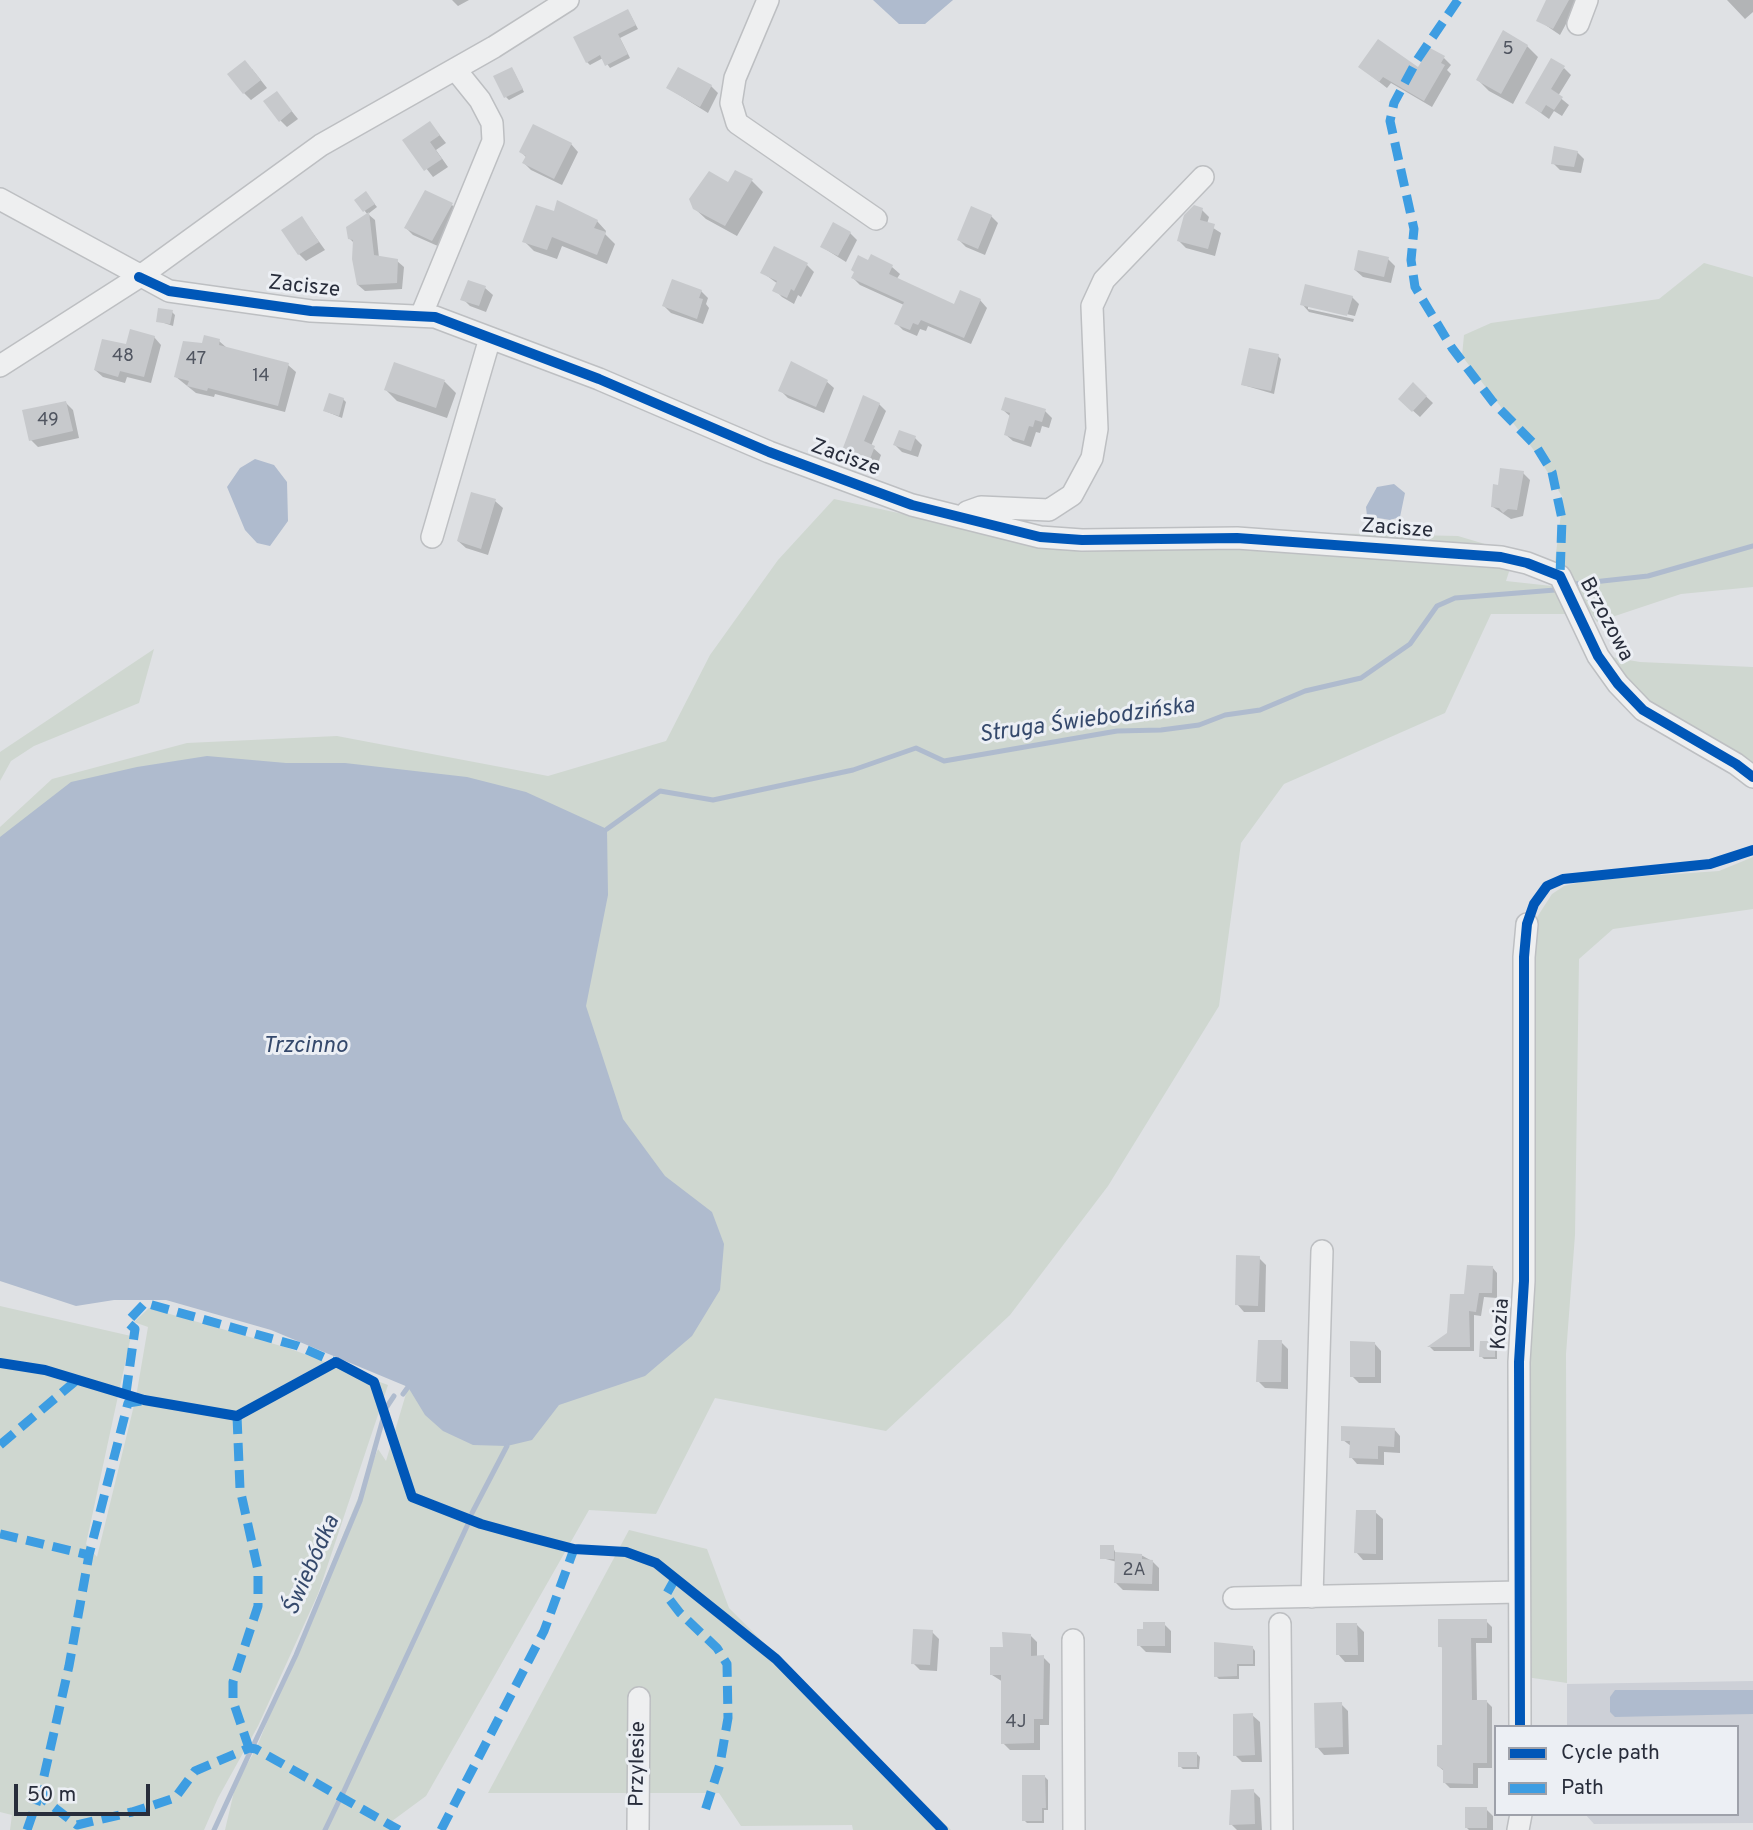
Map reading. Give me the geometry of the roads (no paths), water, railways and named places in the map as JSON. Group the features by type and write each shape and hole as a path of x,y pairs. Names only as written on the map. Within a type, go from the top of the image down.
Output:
{"street":[{"path":"0,366 139,276 321,145 455,69 568,0"},
{"path":"768,0 735,78 731,103 737,123 876,219"},
{"path":"1578,24 1587,0"},
{"path":"421,316 493,141 492,123 480,100 455,69"},
{"path":"960,515 981,507 1049,510 1072,495 1092,458 1097,429 1092,306 1104,281 1203,177"},
{"name":"Zacisze","path":"0,199 139,276 170,290 311,311 435,317 598,379 769,452 912,505 1040,537 1265,540 1501,557 1528,563 1560,576"},
{"path":"432,537 490,338"},
{"name":"Brzozowa","path":"1560,576 1598,656 1618,684 1643,710 1736,764 1753,777"},
{"name":"Kozia","path":"1520,1725 1519,1362 1524,1281 1524,957 1527,924"},
{"path":"1312,1597 1322,1251"},
{"path":"1234,1598 1520,1592"},
{"path":"1280,1624 1282,1830"},
{"path":"1073,1640 1074,1830"},
{"name":"Przylesie","path":"638,1830 639,1699"}],"water":[{"path":"873,0 953,0 925,24 899,24"},
{"path":"255,459 274,465 287,482 288,521 270,546 257,543 245,530 227,487 240,468"},
{"path":"1394,484 1405,493 1400,517 1390,520 1367,516 1366,507 1377,487"},
{"name":"Trzcinno","path":"207,756 286,763 345,763 467,777 526,792 607,829 608,895 586,1006 623,1119 665,1176 712,1212 724,1244 720,1290 692,1336 645,1376 559,1405 532,1440 507,1446 473,1445 443,1431 425,1415 408,1387 271,1330 166,1300 114,1300 76,1306 0,1281 0,837 71,782 137,767"},
{"path":"1615,1690 1753,1690 1753,1714 1615,1717 1610,1712 1610,1697"}],"waterway":[{"name":"Struga Świebodzińska","path":"1575,584 1648,576 1753,546"},
{"name":"Struga Świebodzińska","path":"607,829 660,791 713,800 853,770 916,748 944,761 1117,731 1161,730 1199,725 1225,715 1260,710 1305,691 1361,678 1410,644 1437,606 1455,598 1555,590"},
{"name":"Świebódka","path":"403,1394 408,1387"},
{"name":"Świebódka","path":"253,1746 296,1655 360,1501 386,1408 394,1396"},
{"path":"472,1513 507,1446"},
{"path":"343,1793 468,1524"},
{"name":"Świebódka","path":"214,1830 251,1750"},
{"path":"325,1830 339,1801"}]}
